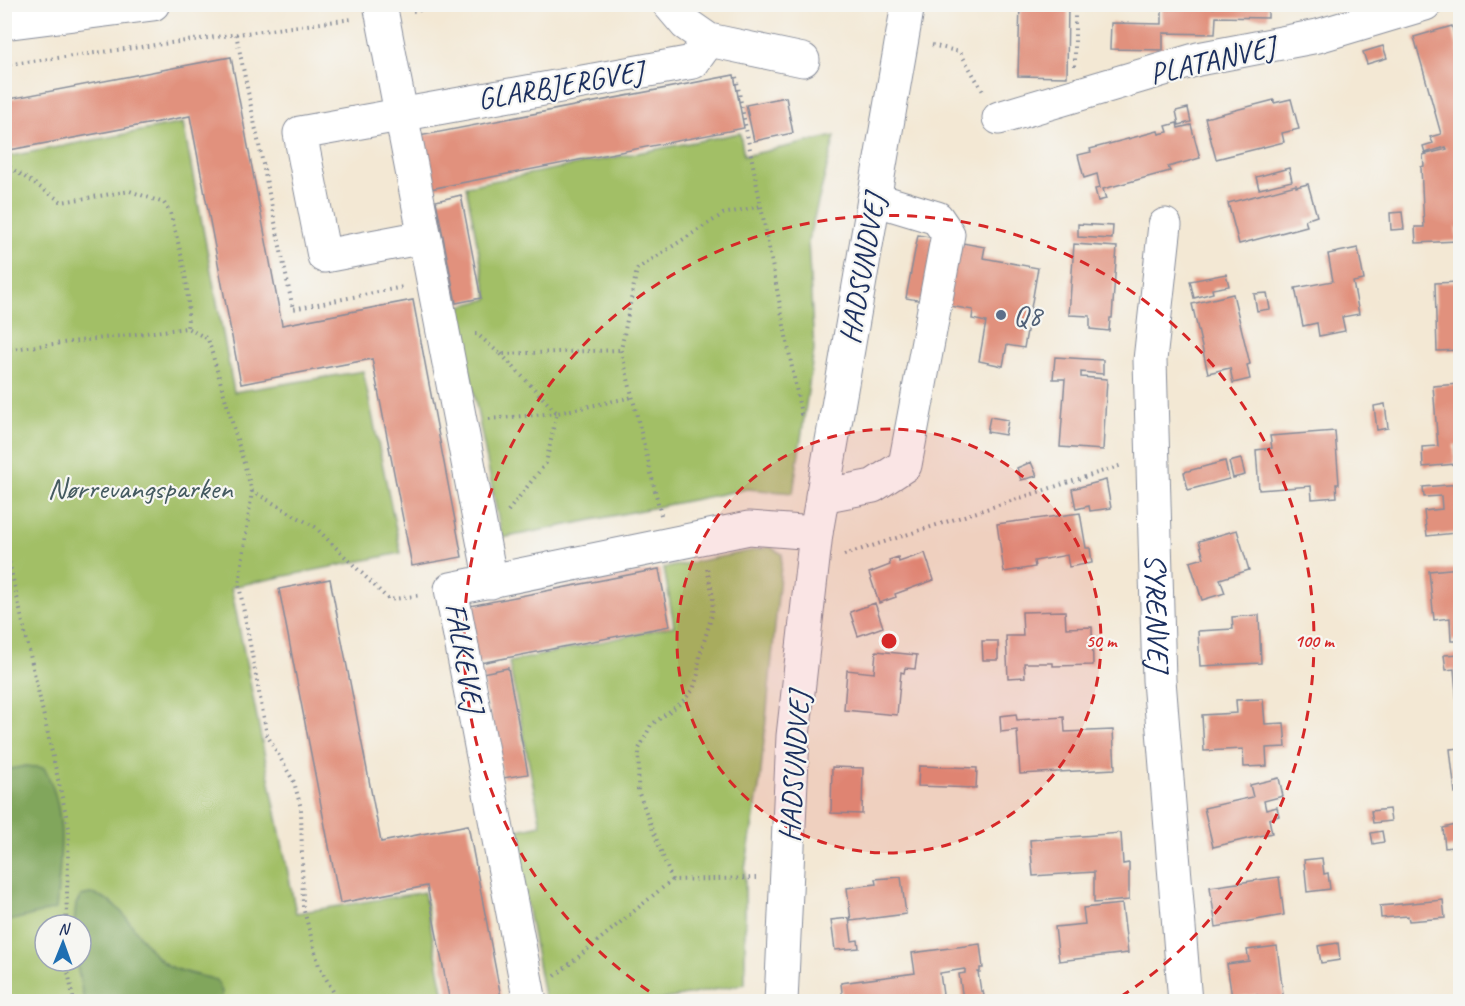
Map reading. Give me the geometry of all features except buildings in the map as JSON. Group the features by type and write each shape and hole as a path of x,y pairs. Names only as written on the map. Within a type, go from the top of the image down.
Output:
{"street":[{"path":"24,16 153,4"},
{"path":"669,4 686,24 709,40 803,60"},
{"name":"HADSUNDVEJ","path":"781,1002 794,736 816,533 908,4"},
{"name":"PLATANVEJ","path":"999,118 1198,59 1318,36 1425,4"},
{"name":"FALKEVEJ","path":"381,10 491,582 451,589 530,1000"},
{"name":"GLARBJERGVEJ","path":"401,113 693,62 709,40"},
{"path":"401,113 300,132 324,256 424,237"},
{"path":"822,496 873,486 905,465 935,311 948,234 937,218 874,199"},
{"name":"SYRENVEJ","path":"1165,225 1150,360 1159,680 1185,1002"},
{"path":"491,582 749,528 816,533"}],"path":[{"path":"4,65 381,10 470,4"},
{"path":"1074,96 1075,4"},
{"path":"902,38 960,52 999,118"},
{"path":"742,47 736,74 801,414 835,419"},
{"path":"4,166 8,166 62,202 130,190 164,203 170,212 187,279 189,312 187,328"},
{"path":"668,545 621,350 637,269 723,214 761,206"},
{"path":"4,350 187,328 208,339 252,491 239,585 267,735 294,782 301,808 303,907 319,966 339,1002"},
{"path":"444,340 477,334 500,354 557,413"},
{"path":"500,354 621,350"},
{"path":"460,422 557,413 633,398"},
{"path":"479,519 506,514 546,463 557,413"},
{"path":"812,566 1153,455"},
{"path":"252,491 315,527 389,600 451,589"},
{"path":"672,880 638,791 639,749 651,725 681,703 693,690 698,674 699,658 712,615 713,597 701,538"},
{"path":"4,539 69,828 66,913"},
{"path":"530,1000 672,880 787,877"},
{"path":"68,973 74,1002"}],"green space":[{"name":"Nørrevangsparken","path":"183,123 234,392 363,371 401,553 231,587 296,913 424,892 445,1001 5,1001 5,157"},
{"path":"740,133 744,156 835,136 808,241 814,350 793,493 747,489 502,538 457,307 488,299 466,186"},
{"path":"770,547 782,554 760,782 745,869 745,984 656,1001 545,1001 513,831 541,825 509,662 674,626 664,568"},
{"path":"26,766 44,768 57,802 61,854 56,909 33,913 5,922 5,770"},
{"path":"90,894 102,897 113,904 148,947 167,965 184,972 217,980 222,992 222,1001 84,1001 78,973 93,973 93,913 75,913 76,904 81,896"}],"place":[{"name":"Q8","path":"1001,315"}]}
